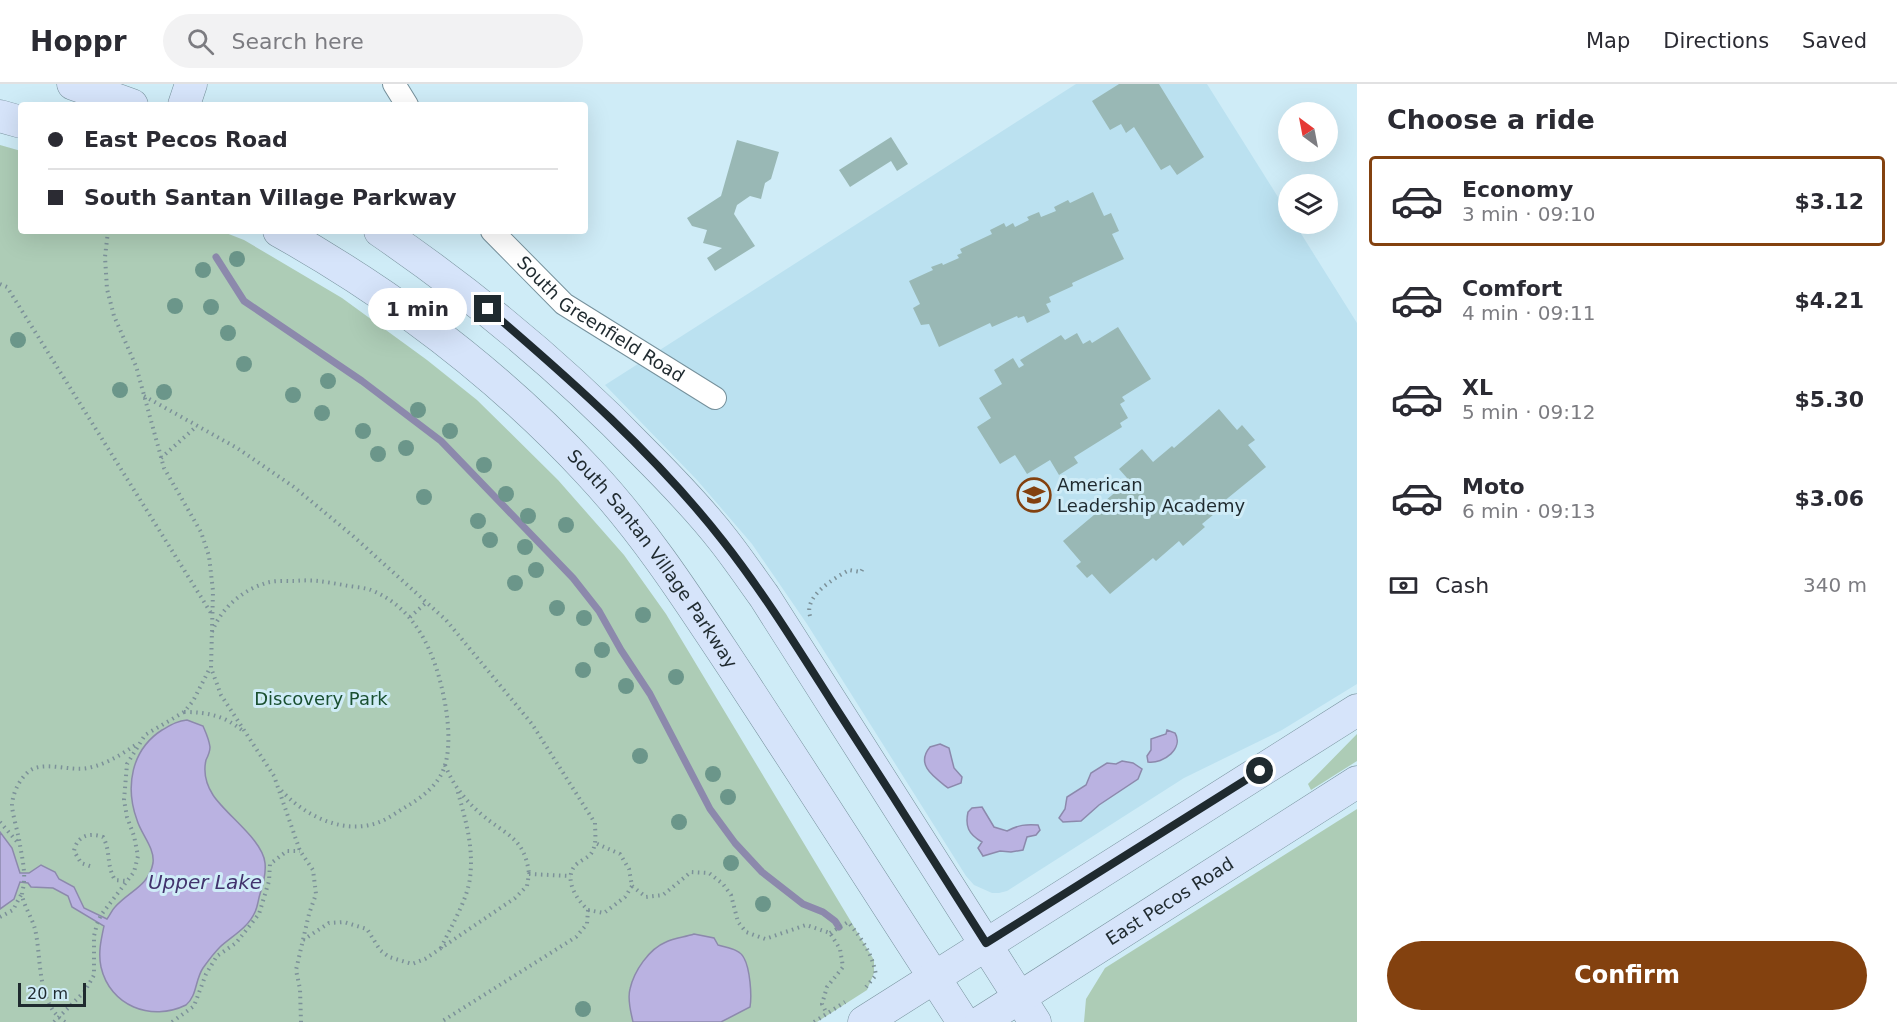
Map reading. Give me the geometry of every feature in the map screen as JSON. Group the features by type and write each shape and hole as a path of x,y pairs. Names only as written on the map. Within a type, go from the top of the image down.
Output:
{"main road":[{"path":"73,84 124,102"},
{"path":"185,102 191,84"},
{"path":"0,116 18,121"},
{"name":"South Santan Village Parkway","path":"284,234 363,281 480,369 538,419 590,473 667,568 934,977"},
{"path":"384,234 488,309 552,364 628,436 723,540 764,596 1028,1010"},
{"path":"864,1022 1357,710"},
{"name":"East Pecos Road","path":"981,1022 1028,1010 1357,782"},
{"path":"934,977 963,1022"}],"street":[{"path":"394,84 405,102"},
{"name":"South Greenfield Road","path":"495,234 564,304 716,398"}],"path":[{"path":"108,234 105,257 107,289 114,316 136,366 161,458 169,478 201,532 209,556 213,591 211,668 221,695 274,776 300,851 313,870 316,894 296,970 300,989 301,1022"},
{"path":"0,284 7,288 212,614"},
{"path":"144,396 237,448 294,487 446,620 532,724 595,823 595,843 592,853 573,868 571,876 575,894 588,910 604,913 625,897 632,886"},
{"path":"161,458 197,426"},
{"path":"811,619 808,614 809,603 815,595 849,570 861,572 863,568"},
{"path":"210,639 216,620 228,605 264,583 314,579 370,590 396,605 410,617 424,637 441,682 447,709 448,744 445,765 431,789 381,821 363,826 342,826 316,817 288,798 279,788"},
{"path":"410,617 427,602"},
{"path":"54,1022 85,991 94,975 94,936 97,924 101,915 134,872 138,856 124,800 128,764 145,735 184,712 193,701 211,668"},
{"path":"184,712 216,715 231,720 249,735"},
{"path":"0,917 13,910 25,884 17,824 12,808 18,783 29,770 41,766 57,766 68,770 102,764 140,742"},
{"path":"303,940 329,922 344,922 367,929 380,950 389,957 412,964 441,949 515,898 528,886 527,856 513,838 483,816 453,785 445,765"},
{"path":"441,949 470,879 470,837 458,789"},
{"path":"0,822 20,846"},
{"path":"90,866 81,863 74,851 76,843 94,833 103,837 107,844 109,867 115,880 127,881"},
{"path":"595,843 620,854 629,869 632,886 646,897 663,895 691,872 710,873 723,884 730,895 738,922 746,932 765,939 806,925 830,933 840,949 843,967 827,987 822,1004 827,1014 814,1022"},
{"path":"172,1022 194,1006 206,974 217,956 236,943 259,914 269,881 270,864 287,851 300,851"},
{"path":"529,874 571,876"},
{"path":"22,893 35,930 40,974 47,998 59,1018 65,1022"},
{"path":"441,1022 576,937 587,924 588,910"},
{"path":"830,933 848,922 865,943 876,975"}],"shaded area":[{"name":"American Leadership Academy","path":"1076,84 1207,84 1278,197 1278,234 1301,234 1357,323 1357,684 1282,730 1184,778 1007,891 992,893 974,885 966,876 807,624 752,544 697,480 605,385"}],"green space":[{"name":"Discovery Park","path":"0,145 18,150 18,234 229,234 244,240 342,298 477,400 558,480 624,555 666,614 874,960 874,973 867,990 817,1022 0,1022"},
{"path":"1357,734 1357,761 1311,790 1308,784"},
{"path":"1357,809 1357,1022 1084,1022 1086,999 1105,968"}],"water":[{"name":"Upper Lake","path":"187,720 203,726 210,747 205,769 209,787 219,803 258,845 263,854 265,874 257,908 252,918 220,947 207,963 200,973 190,1001 173,1010 146,1011 123,1001 113,992 106,981 100,962 104,926 72,907 68,896 53,888 31,887 28,883 20,882 14,899 0,909 0,832 12,848 20,873 29,873 41,865 55,872 59,879 74,887 84,908 107,919 120,901 143,883 153,863 152,852 139,825 131,795 133,770 137,759 143,748 162,730 177,722"},
{"path":"1167,730 1175,733 1177,744 1175,749 1166,758 1148,762 1151,739 1166,734"},
{"path":"940,744 949,748 954,768 962,777 961,783 948,788 932,775 925,765 926,753 930,747"},
{"path":"1122,761 1133,763 1142,769 1138,779 1099,805 1081,821 1063,822 1059,818 1065,809 1067,797 1086,785 1091,773 1107,763 1116,764"},
{"path":"982,807 994,827 1007,831 1022,825 1038,825 1040,830 1036,835 1027,837 1023,850 1000,851 983,856 978,848 982,842 973,836 967,821 968,812 972,808"},
{"path":"694,934 714,938 718,945 733,949 742,955 749,975 750,1007 721,1022 633,1022 629,993 643,961 660,945 672,939"}],"building":[{"path":"1119,84 1159,84 1204,157 1177,175 1170,165 1161,170 1134,127 1126,133 1121,124 1110,130 1092,101"},
{"path":"891,137 908,164 897,171 891,161 850,187 839,170"},
{"path":"737,140 779,152 771,179 765,183 761,199 750,196 737,205 734,214 755,246 715,271 707,258 722,248 703,243 707,230 692,226 687,218 721,196"},
{"path":"1093,192 1104,216 1111,213 1119,231 1112,234 1124,259 1072,283 1073,286 1049,297 1051,302 1046,304 1050,312 1027,323 1024,316 1018,318 1017,316 992,327 990,323 939,347 929,324 921,325 913,308 920,304 909,281 933,270 931,267 959,258 957,255 962,253 960,249 992,234 990,230 1004,223 1006,227 1013,223 1015,227 1029,220 1027,217 1039,212 1041,217 1056,211 1054,207 1068,200 1070,203"},
{"path":"1118,327 1151,379 1122,397 1125,401 1120,404 1128,418 1120,423 1122,427 1074,457 1078,463 1059,475 1050,460 1027,474 1015,455 1000,464 977,427 991,418 979,398 1002,384 994,370 1013,358 1019,368 1024,365 1020,360 1061,335 1065,340 1077,333 1083,344 1090,340 1092,343"},
{"path":"1219,409 1237,430 1242,425 1255,440 1248,445 1266,467 1223,502 1225,505 1202,524 1205,527 1183,546 1179,541 1156,561 1153,558 1110,594 1092,574 1087,578 1076,566 1081,562 1063,541 1107,504 1105,501 1125,484 1123,481 1127,478 1119,469 1142,449 1153,462 1172,446 1174,448"}],"waterway":[{"path":"216,257 244,301 362,381 441,441 573,578 599,611 650,694 710,809 735,843 762,872 803,904 823,912 839,927"}],"place":[{"name":"American Leadership Academy","path":"1034,495"}],"route":[{"path":"488,309 552,364 621,429 723,540 764,596 986,943 1260,771"}]}
